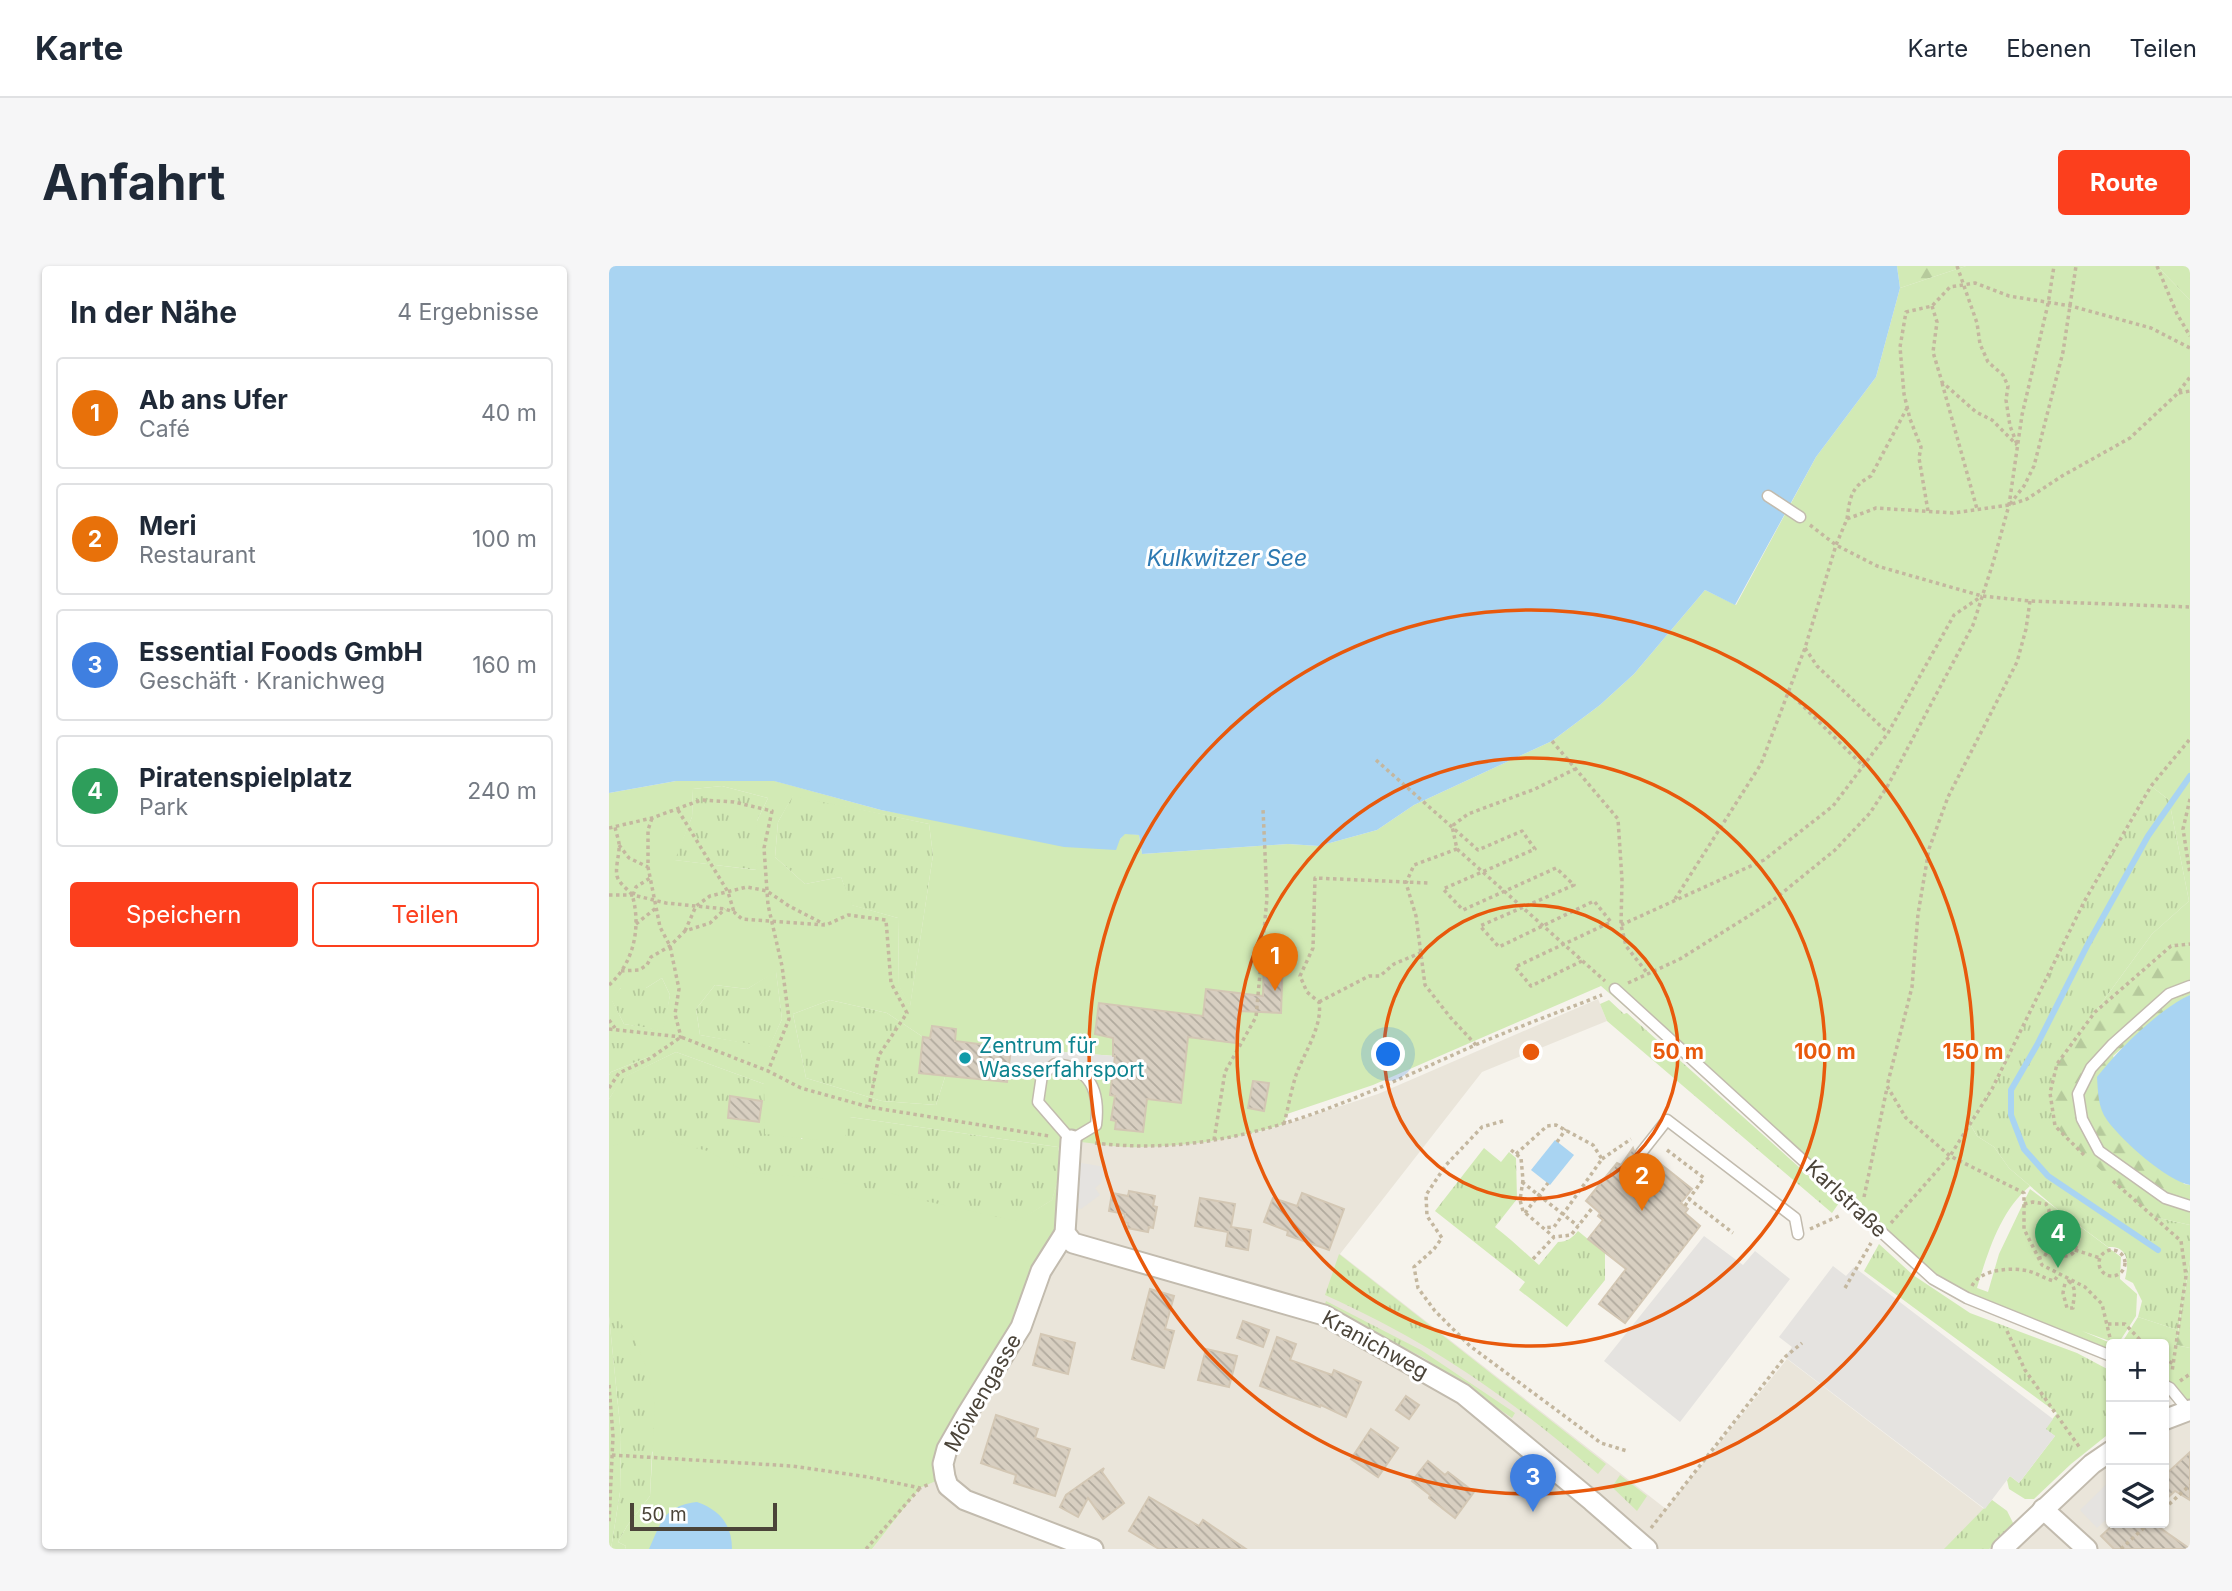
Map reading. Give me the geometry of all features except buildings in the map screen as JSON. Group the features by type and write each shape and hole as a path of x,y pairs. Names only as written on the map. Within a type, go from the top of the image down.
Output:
{"street":[{"path":"1065,1233 1071,1140"},
{"name":"Möwengasse","path":"1065,1233 1041,1271 1021,1327 947,1449 943,1464 944,1477 948,1486 965,1500 1093,1549"},
{"name":"Kranichweg","path":"1065,1233 1073,1243 1324,1315 1463,1394 1643,1546"},
{"path":"2169,1418 2189,1410"},
{"path":"2002,1549 2092,1464 2106,1454"},
{"path":"2043,1509 2087,1549"}],"lane":[{"path":"1767,496 1800,517"},
{"path":"2190,986 2169,994 2113,1044 2091,1068 2078,1094 2082,1119 2099,1151 2165,1198 2190,1206"},
{"name":"Karlstraße","path":"1615,989 1933,1279 1967,1298 2106,1354"},
{"path":"1055,1064 1071,1065 1083,1073 1094,1089 1098,1105 1095,1125 1071,1140 1038,1102 1042,1075 1055,1064"},
{"path":"1641,1153 1667,1119 1795,1218 1798,1234"},
{"path":"2169,1388 2189,1410"}],"path":[{"path":"1957,266 1977,323 1980,344 1989,362 2003,375 2008,386 2006,400 2010,426 2018,446"},
{"path":"1451,827 1457,849 1615,989 1680,959 1772,902 1826,858 1870,813 1973,625 2009,505 2022,415 2048,304 2053,266"},
{"path":"2009,505 2024,486 2034,466 2063,352 2076,266"},
{"path":"2157,266 2177,314 2190,335"},
{"path":"1928,511 1919,458 1921,447 1907,408 1900,347 1906,312 1932,306 1950,287 1975,283 2009,296 2071,306 2151,328 2190,348"},
{"path":"1932,306 1937,322 1933,352 1977,509"},
{"path":"1847,519 1876,508 1952,513 2009,505 2027,499 2130,438 2177,394 2190,377"},
{"path":"1942,382 1976,412 1992,420 2018,446"},
{"path":"2177,394 2190,391"},
{"path":"1675,899 1761,764 1805,648 1836,545 1847,519 1850,495 1861,482 1871,476 1907,408"},
{"path":"1800,517 1836,545 1877,566 1982,596 2030,601 2190,607"},
{"path":"1621,925 1764,860 1833,806 1888,733 1954,615 1982,596"},
{"path":"1861,1212 1887,1086 1912,987 1917,914 1929,849 1948,797 2017,662 2030,601"},
{"path":"1805,648 1817,666 1888,733"},
{"path":"1789,692 1864,767"},
{"path":"1845,1287 1881,1231 1950,1156 1992,1089 2084,902 2151,786 2190,739"},
{"path":"1552,741 1618,819 1622,880 1621,925 1626,946 1648,974"},
{"path":"1376,760 1478,850 1522,831 1535,849 1443,889 1463,910 1556,868 1574,885 1480,926 1499,947 1594,901 1611,922 1515,967 1531,986 1582,961"},
{"path":"1451,827 1468,814 1535,789 1576,769"},
{"path":"2190,799 2183,829 2190,874"},
{"path":"648,867 629,858 619,845 612,827 652,818 701,800 734,802 772,811 764,848 767,891 789,1019 768,1071"},
{"path":"1214,1141 1225,1072 1256,1017 1267,898 1263,809"},
{"path":"678,810 728,892 734,912"},
{"path":"609,1029 681,1037 675,1014 679,989 670,946 660,927 648,867 648,830 652,818"},
{"path":"619,845 617,876 633,895"},
{"path":"1457,849 1414,865 1406,883 1416,916 1425,985 1476,1045"},
{"path":"610,985 628,961 634,945 633,895 636,887 651,878"},
{"path":"1284,1124 1296,1074 1306,1056 1321,1013 1319,1002 1307,992 1300,976 1313,947 1315,878 1428,883"},
{"path":"621,971 639,970 647,965 651,957 670,946 685,931 696,906 709,896 747,887 767,891 826,925"},
{"path":"609,895 633,895 725,909 742,919 826,925 848,915 886,920 891,983 907,1013 879,1055 869,1107"},
{"path":"635,924 656,908"},
{"path":"685,931 710,923 725,909"},
{"path":"2087,1158 2055,1126 2050,1093 2057,1064 2095,1012 2171,946 2190,944"},
{"path":"1319,1002 1369,976 1380,976 1394,964 1420,953"},
{"path":"609,1020 615,1028"},
{"path":"1887,1086 1906,1118 1950,1156 2024,1193 2024,1229 2042,1265 2085,1287 2102,1304 2110,1339"},
{"path":"1503,1121 1482,1127 1446,1165 1426,1195 1427,1216 1443,1238 1413,1267 1419,1288 1435,1311 1470,1346 1601,1443 1627,1451"},
{"path":"1516,1154 1547,1126 1556,1125 1593,1145 1602,1159"},
{"path":"1557,1142 1566,1129"},
{"path":"1542,1228 1554,1227 1602,1159 1639,1134 1651,1140"},
{"path":"1511,1150 1521,1158 1520,1200 1525,1213 1554,1237"},
{"path":"1667,1150 1704,1178 1685,1206"},
{"path":"2106,1175 2181,1241 2186,1276 2169,1379"},
{"path":"1522,1182 1578,1226"},
{"path":"1525,1213 1548,1183"},
{"path":"1689,1199 1733,1233"},
{"path":"1798,1234 1838,1218 1851,1203"},
{"path":"2024,1204 2046,1204 2057,1236 2054,1244 2062,1256 2068,1256 2077,1244 2071,1236 2059,1237 2054,1244 2044,1257 2039,1258"},
{"path":"1533,1259 1554,1237 1571,1235 1593,1207"},
{"path":"2075,1250 2100,1258"},
{"path":"2109,1250 2115,1250 2122,1254 2125,1266 2118,1275 2110,1276 2101,1269 2100,1258 2109,1250"},
{"path":"1967,1298 1975,1280 1984,1275 2015,1268 2054,1281 2059,1274"},
{"path":"2072,1282 2075,1294 2073,1308 2067,1308 2063,1288 2065,1283 2072,1282"},
{"path":"1996,1309 2025,1370 2092,1464"},
{"path":"2108,1324 2125,1324 2139,1339"},
{"path":"1643,1546 1785,1357 1803,1343"},
{"path":"2169,1361 2173,1364"},
{"path":"609,1385 613,1455 609,1522"},
{"path":"613,1455 792,1466 920,1488"},
{"path":"866,1549 920,1488 944,1477"},
{"path":"2169,1504 2190,1485"},
{"path":"2121,1549 2144,1528"}],"shaded area":[{"path":"1598,999 1607,1021 1482,1072 1340,1254 1666,1509 1787,1359 1984,1509 1992,1500 2007,1511 2014,1525 1991,1549 872,1549 920,1488 944,1477 1071,1140 1140,1147 1214,1141 1263,1131 1378,1094"},
{"path":"1011,1048 1115,1056 1112,1078 1009,1067"},
{"path":"1070,1161 1105,1167 1101,1183 1095,1188 1100,1195 1081,1209 1067,1206"},
{"path":"1704,1236 1743,1265 1755,1251 1790,1279 1680,1422 1604,1361"},
{"path":"1833,1266 1846,1276 1854,1267 2053,1419 2046,1429 2055,1436 2019,1483 2010,1476 1985,1509 1785,1357 1792,1347 1779,1337"},
{"path":"2190,1410 2190,1549 2002,1549 2106,1455 2106,1528 2169,1528 2169,1418"},
{"path":"2106,1485 2106,1520 2097,1528 2080,1510"}],"green space":[{"path":"1897,266 1966,266 1900,288"},
{"path":"1966,266 2157,266 2190,300 2190,944 2171,946 2095,1012 2152,934 2189,901 2169,800 2151,786 2084,902 1992,1089 1970,1124 1977,1136 1994,1147 2009,1168 2030,1186 2003,1220 1977,1288 1988,1292 1999,1254 2030,1189 2121,1257 2120,1279 2137,1294 2136,1316 2121,1339 2106,1340 2082,1331 2106,1341 2106,1354 1933,1279 1861,1212 1601,986 1373,1085 1287,1114 1284,1124 1267,1129 1214,1141 1159,1146 1124,1147 1072,1141 1065,1233 967,1414 945,1477 920,1488 872,1549 625,1549 626,1546 618,1542 650,1496 655,1408 649,1373 632,1334 622,1325 609,1283 609,1147 643,1135 708,1151 748,1173 820,1178 1017,1221 1052,1200 1062,1165 1058,1147 850,1117 844,1143 765,1134 764,1084 676,1052 623,1078 609,1099 611,1072 651,1056 651,1043 609,1043 609,793 676,781 775,781 881,810 926,818 1120,839 1125,833 1139,835 1142,854 1288,844 1319,846 1377,830 1414,805 1552,741 1600,705 1634,674 1705,590 1736,605 1816,457 1876,377 1900,288","holes":["722,786 768,798 757,821 756,870 675,860 692,817 693,789","793,796 929,824 933,855 910,1006 899,985 898,918 852,905 841,877 805,884 775,857 778,822","776,972 782,1019 769,1047 700,1035 696,1009 715,985 747,989","662,978 670,995 663,1030 624,1024 612,1000 621,988 646,988","830,1000 887,1013 923,1037 919,1073 945,1077 936,1105 882,1101 806,1078 793,1014","1011,1048 1115,1056 1112,1077 1009,1067"]},
{"path":"2157,266 2190,266 2190,300"},
{"path":"722,786 768,798 757,821 757,870 674,860 692,817 693,789"},
{"path":"2151,786 2169,800 2189,901 2152,934 2057,1064 2154,1217 2190,1225 2190,1260 2178,1330 2138,1317 2142,1301 2133,1283 2125,1279 2127,1262 2124,1252 2108,1247 2057,1209 2009,1168 1994,1147 1977,1136 1970,1124 1992,1089 2084,902"},
{"path":"793,795 929,824 933,855 910,1007 899,986 898,918 851,905 841,877 805,884 775,857 778,822"},
{"path":"2190,944 2190,995 2161,1014 2113,1056 2184,1184 2190,1185 2190,1225 2154,1217 2087,1158 2055,1126 2050,1093 2057,1064 2095,1012 2171,946"},
{"path":"776,971 782,1019 769,1048 700,1035 696,1009 715,985 747,989"},
{"path":"662,978 670,995 664,1031 624,1024 611,999 621,988 646,988"},
{"path":"830,1000 887,1013 923,1037 945,1077 936,1105 882,1101 806,1078 793,1014"},
{"path":"1609,1000 1624,1014 1627,1013 1839,1203 1832,1213 1607,1021 1600,1004"},
{"path":"651,1042 651,1056 609,1075 609,1043"},
{"path":"676,1052 764,1084 801,1101 801,1139 850,1117 1058,1147 1062,1165 1052,1200 652,1452 650,1496 618,1542 626,1546 625,1549 611,1549 620,1492 621,1435 609,1316 609,1099 622,1078"},
{"path":"1484,1148 1501,1162 1509,1152 1516,1158 1517,1199 1495,1227 1539,1265 1558,1242 1569,1239 1578,1231 1605,1253 1605,1280 1567,1327 1519,1290 1525,1282 1435,1211"},
{"path":"1879,1244 1913,1275 1970,1313 2077,1353 2106,1368 2106,1436 2034,1499 2025,1499 2009,1489 2007,1480 2010,1476 2019,1483 2055,1436 2045,1429 2057,1413 1864,1271"},
{"path":"1339,1254 1606,1464 1598,1474 1469,1374 1364,1313 1325,1295"},
{"path":"2190,1260 2190,1348 2176,1345"},
{"path":"1326,1301 1421,1350 1515,1413 1512,1418 1424,1358 1324,1307"},
{"path":"609,1316 621,1435 620,1492 611,1549 609,1549"},
{"path":"2138,1317 2178,1330 2176,1345 2190,1348 2190,1410 2169,1390 2169,1339 2124,1339"},
{"path":"1620,1475 1647,1496 1637,1511 1612,1487"},
{"path":"1992,1500 2007,1511 2014,1525 1989,1549 1944,1549"}],"water":[{"name":"Kulkwitzer See","path":"609,266 1897,266 1900,288 1876,377 1816,457 1735,605 1705,590 1634,674 1600,705 1552,741 1414,805 1377,830 1319,846 1288,844 1142,854 1139,835 1125,834 1116,850 1064,847 881,810 774,781 676,781 609,793"},
{"path":"2190,995 2190,1185 2157,1168 2114,1129 2102,1110 2097,1077 2140,1031 2165,1010"},
{"path":"1555,1140 1574,1155 1550,1185 1531,1170"},
{"path":"697,1502 712,1509 723,1520 730,1533 732,1549 649,1549 661,1523 670,1512 677,1507"}],"waterway":[{"path":"2158,1250 2048,1176 2024,1149 2011,1115 2011,1090 2148,836 2190,776"}],"place":[{"name":"Ab ans Ufer","path":"1275,991"},
{"name":"Zentrum für Wasserfahrsport","path":"965,1058"},
{"name":"Meri","path":"1642,1211"},
{"name":"Piratenspielplatz","path":"2058,1268"},
{"name":"Essential Foods GmbH","path":"1533,1512"}]}
